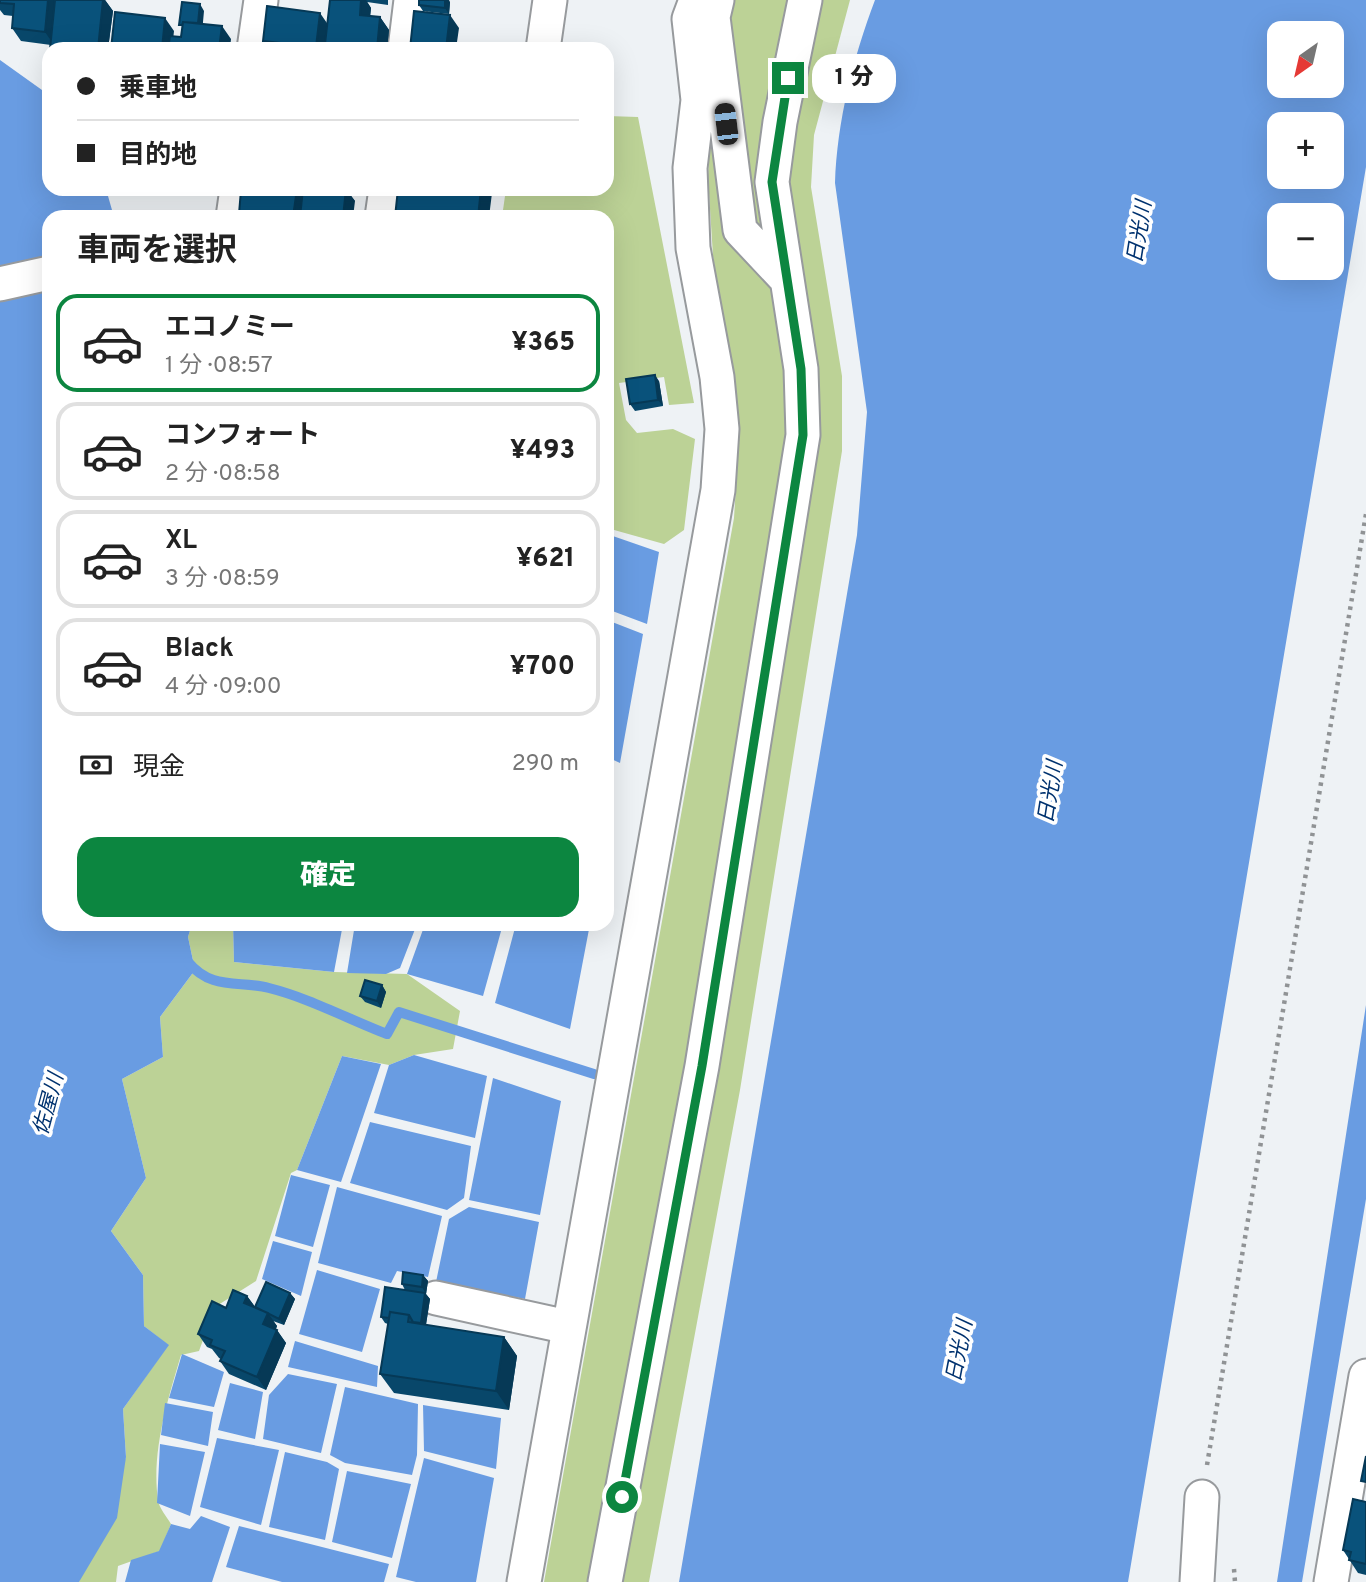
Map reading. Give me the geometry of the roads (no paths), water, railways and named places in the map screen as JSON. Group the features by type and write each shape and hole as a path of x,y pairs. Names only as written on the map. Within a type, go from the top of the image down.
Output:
{"street":[{"path":"406,42 411,0"},
{"path":"544,42 550,0"},
{"path":"524,1582 718,490 722,429 718,390 693,248 690,168 698,100 689,19 696,0"},
{"path":"717,0 713,17 740,230 786,279"},
{"path":"605,1582 702,1066 803,435 801,369 772,182 780,122 805,0"},
{"path":"254,42 257,1"},
{"path":"0,284 42,275"},
{"path":"436,1298 568,1327"},
{"path":"1331,1582 1364,1397"},
{"path":"1197,1582 1202,1497"}],"water":[{"name":"日光川","path":"875,0 1366,0 1366,167 1128,1582 679,1582 857,535 867,412 835,183 839,137 853,67"},
{"name":"佐屋川","path":"0,60 42,90 42,196 108,196 112,210 42,210 42,931 190,931 188,937 195,970 160,1017 163,1057 122,1079 146,1178 111,1231 143,1275 144,1326 169,1345 123,1409 126,1457 117,1518 79,1582 0,1582"},
{"path":"614,536 659,552 647,624 614,612"},
{"path":"614,623 643,634 620,763 614,760"},
{"path":"233,931 342,931 334,972 234,962"},
{"path":"354,931 414,931 400,968 386,974 347,973"},
{"path":"422,931 501,931 483,996 407,974"},
{"path":"514,931 589,931 570,1029 495,1003"},
{"path":"1366,1005 1366,1199 1302,1582 1277,1582"},
{"path":"414,1055 487,1076 475,1138 374,1113 389,1065"},
{"path":"342,1056 381,1064 341,1182 297,1170"},
{"path":"493,1078 561,1101 540,1215 469,1200"},
{"path":"370,1122 471,1146 464,1198 447,1210 350,1183"},
{"path":"291,1175 330,1185 313,1247 275,1236"},
{"path":"337,1187 442,1216 428,1277 397,1271 391,1283 318,1263"},
{"path":"469,1207 539,1222 525,1299 436,1282 449,1219"},
{"path":"273,1241 312,1252 301,1296 262,1279"},
{"path":"317,1270 380,1289 362,1352 299,1334"},
{"path":"295,1341 378,1366 377,1387 288,1367"},
{"path":"182,1354 224,1372 214,1407 169,1398"},
{"path":"288,1374 337,1384 321,1453 263,1439 269,1395"},
{"path":"230,1383 263,1392 255,1439 218,1430"},
{"path":"345,1387 418,1404 417,1455 412,1475 345,1463 330,1455"},
{"path":"165,1403 213,1412 208,1446 161,1435"},
{"path":"423,1405 501,1418 496,1469 424,1451"},
{"path":"217,1438 279,1450 261,1525 200,1507"},
{"path":"160,1444 205,1452 190,1516 157,1503"},
{"path":"285,1452 327,1462 339,1469 325,1540 269,1527"},
{"path":"424,1458 494,1478 476,1582 416,1582 396,1577"},
{"path":"347,1471 411,1484 392,1558 332,1542"},
{"path":"201,1516 230,1527 212,1582 125,1582 131,1560 159,1551 171,1524 190,1529"},
{"path":"239,1526 389,1564 384,1582 282,1582 226,1567"}],"waterway":[{"path":"188,962 197,971 216,981 284,992 387,1034 399,1012 594,1074"}]}
